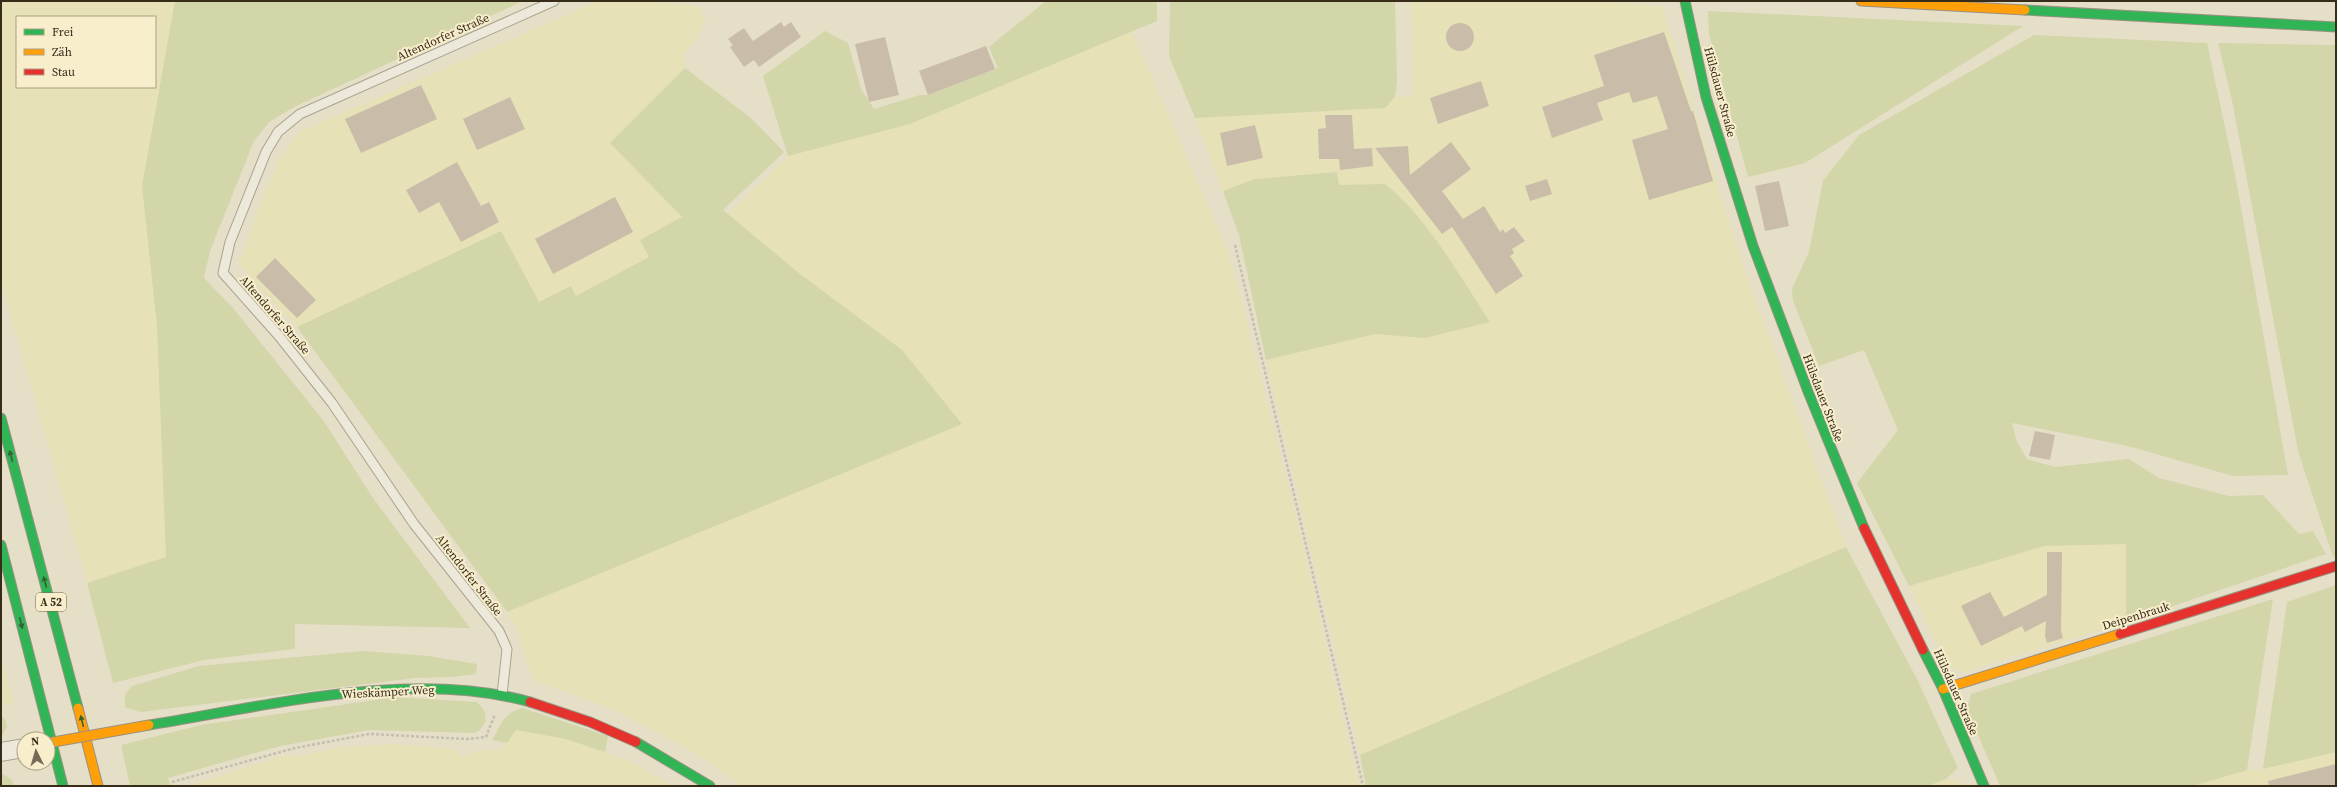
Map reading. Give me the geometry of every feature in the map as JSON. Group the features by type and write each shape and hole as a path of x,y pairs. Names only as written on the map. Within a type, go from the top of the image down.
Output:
{"main road":[{"name":"Hülsdauer Straße","path":"1685,1 1706,97 1752,246 1837,468 1869,541 1943,689 1984,786"},
{"path":"1861,1 2336,27"},
{"name":"A 52","path":"1,418 98,786"},
{"name":"A 52","path":"1,545 63,786"},
{"name":"Deipenbrauk","path":"1943,689 2336,566"},
{"name":"Wieskämper Weg","path":"56,742 333,695 416,689 458,690 502,695 575,715 610,728 644,744 710,786"}],"street":[{"path":"1,752 16,749"}],"lane":[{"name":"Altendorfer Straße","path":"502,695 507,649 499,631 414,524 332,403 279,336 223,273 230,242 266,152 278,132 300,114 554,1"}],"path":[{"path":"1235,245 1363,786"},
{"path":"172,782 295,748 369,734 468,739 486,738 502,695"}],"shaded area":[{"path":"1,1 175,1 142,186 157,326 166,557 87,583 1,282"},
{"path":"598,1 649,1 700,7 705,18 697,38 684,54 685,68 610,143 682,217 641,240 650,257 576,296 571,286 539,302 501,231 297,327 239,265 263,195 281,156 301,131"},
{"path":"1411,1 1591,1 1662,6 1739,254 1846,547 1360,755 1266,360 1375,334 1425,338 1490,322 1427,228 1395,192 1385,184 1339,185 1337,172 1255,179 1223,191 1195,118 1385,108 1395,97 1413,96"},
{"path":"1132,32 1229,253 1297,520 1359,786 742,786 696,754 615,710 535,681 525,659 517,628 507,612 962,424 902,350 800,274 728,214 788,156 910,124"},
{"path":"2127,544 2126,622 1961,673 1947,665 1909,586 2044,546"},
{"path":"1,658 14,703 1,706"},
{"path":"515,730 566,739 632,762 674,786 188,786 289,754 290,757 343,747 397,744 458,750 462,758 477,751 503,749"},
{"path":"2336,752 2336,786 2193,786 2247,770 2263,769"},
{"path":"1946,779 1959,780 1961,786 1928,786"}],"green space":[{"path":"175,1 523,1 294,107 269,122 254,141 210,251 204,278 233,308 323,420 373,498 470,628 295,624 295,649 204,660 113,683 87,583 166,557 157,326 142,186"},
{"path":"1046,1 1157,1 1157,21 910,124 788,156 763,76 825,31 848,43 861,89 874,109 920,95 928,95 998,68 989,47"},
{"path":"1170,1 1395,1 1397,81 1395,97 1385,108 1195,118 1169,56"},
{"path":"1708,11 2023,26 1805,163 1748,177 1709,34"},
{"path":"2034,35 2207,43 2235,174 2288,475 2233,476 2128,446 2012,423 2017,442 2027,459 2055,467 2129,459 2159,478 2229,496 2263,495 2299,534 2313,531 2326,554 2126,622 2126,544 2044,546 1909,586 1857,483 1898,430 1864,350 1819,366 1793,301 1792,289 1809,252 1823,181 1859,135"},
{"path":"2218,43 2336,45 2336,555 2333,557 2298,451 2232,100"},
{"path":"685,68 751,118 784,152 723,210 800,274 902,350 962,424 507,612 297,327 501,231 539,302 571,286 576,296 649,257 640,240 682,217 610,143"},
{"path":"1337,172 1339,185 1385,184 1401,198 1442,249 1490,322 1425,338 1375,334 1266,360 1239,235 1223,191 1255,179"},
{"path":"1846,547 1917,679 1958,768 1946,779 1928,786 1366,786 1360,755"},
{"path":"2336,585 2336,752 2263,769 2287,602"},
{"path":"2273,599 2247,770 2193,786 2000,786 1967,709 1971,694"},
{"path":"363,651 429,656 477,664 476,674 451,677 415,678 141,712 125,707 125,695 132,686 199,666"},
{"path":"396,697 476,702 485,714 485,722 480,730 475,733 369,730 280,746 168,778 170,786 130,786 121,745 201,725"},
{"path":"522,708 608,736 605,752 566,739 516,730 507,743 492,740 506,717"},
{"path":"1,716 5,719 7,727 1,738"},
{"path":"1,773 12,780 14,786 1,786"}],"building":[{"path":"781,22 784,27 791,22 801,37 759,67 754,60 744,67 730,47 733,45 728,39 744,28 753,41"},
{"path":"1460,23 1470,27 1474,37 1470,47 1460,51 1450,47 1446,37 1450,27"},
{"path":"1664,32 1691,111 1693,111 1713,181 1649,200 1632,140 1668,129 1657,96 1633,103 1629,92 1597,103 1603,120 1552,138 1542,107 1604,86 1594,55"},
{"path":"885,37 899,95 869,102 855,44"},
{"path":"986,46 995,69 928,95 919,71"},
{"path":"1481,81 1489,106 1438,124 1430,98"},
{"path":"421,85 437,119 361,153 345,119"},
{"path":"510,97 525,129 477,150 463,119"},
{"path":"1325,115 1352,115 1354,149 1372,148 1373,166 1340,170 1339,159 1319,159 1318,129 1326,128"},
{"path":"1255,125 1263,158 1227,166 1220,133"},
{"path":"1451,142 1471,169 1442,191 1463,219 1484,206 1500,232 1503,229 1505,233 1514,227 1525,241 1512,249 1514,253 1510,256 1523,276 1496,294 1452,227 1442,234 1375,148 1408,146 1410,175"},
{"path":"457,162 481,206 489,202 499,222 461,242 439,202 419,213 406,190"},
{"path":"1547,179 1552,194 1530,201 1525,186"},
{"path":"1779,181 1789,226 1765,231 1755,186"},
{"path":"615,197 633,232 553,274 535,239"},
{"path":"275,258 316,300 297,318 256,277"},
{"path":"2035,431 2055,435 2050,460 2029,456"},
{"path":"2047,552 2062,552 2061,631 2063,638 2047,643 2045,636 2046,621 2025,632 2022,626 1981,646 1961,606 1990,592 2004,617 2047,595"},
{"path":"2336,764 2336,786 2269,786 2268,781"}],"traffic: fast":[{"path":"1685,1 1706,97 1753,246 1809,394 1864,528"},
{"path":"2025,10 2336,27"},
{"path":"1,418 78,708"},
{"path":"1,545 63,786"},
{"path":"1923,650 1943,689 1984,786"},
{"path":"149,725 290,701 340,694 389,690 437,689 485,693 530,702"},
{"path":"636,742 710,786"}],"traffic: slow":[{"path":"1861,1 2025,10"},
{"path":"1943,689 2120,634"},
{"path":"78,708 98,786"},
{"path":"56,742 149,725"}],"traffic: jam":[{"path":"1864,528 1923,650"},
{"path":"2120,634 2336,566"},
{"path":"530,702 590,722 636,742"}]}
